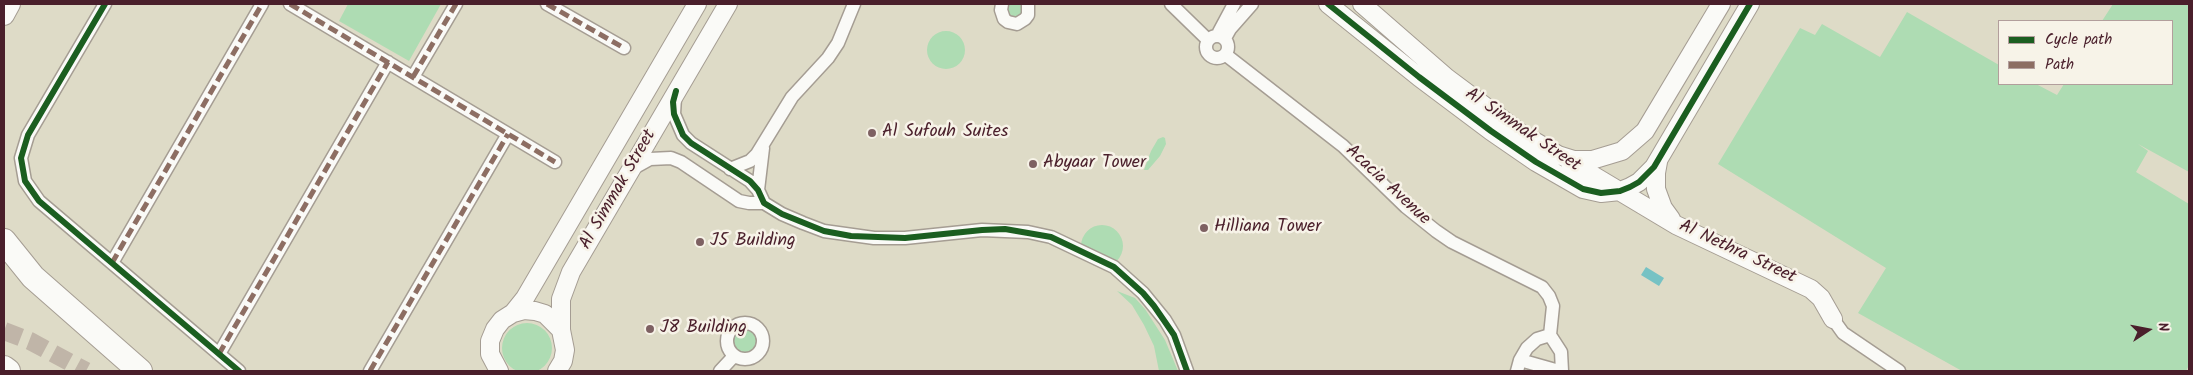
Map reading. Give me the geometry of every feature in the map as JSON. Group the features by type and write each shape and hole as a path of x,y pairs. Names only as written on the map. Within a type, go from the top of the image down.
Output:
{"highway":[{"path":"4,241 33,277 140,371"},
{"path":"4,368 8,371"}],"main road":[{"path":"4,15 10,4"}],"street":[{"path":"105,4 28,135 21,158 25,181 39,201 239,371"},
{"path":"112,262 262,4"},
{"path":"290,4 555,162"},
{"path":"413,77 456,4"},
{"path":"547,4 624,48"},
{"name":"Al Simmak Street","path":"499,371 490,354 490,341 494,329 502,320 513,313 528,292 698,4"},
{"name":"Al Simmak Street","path":"576,371 565,350 561,330 561,299 571,272 728,4"},
{"path":"730,169 750,161 763,146 792,97 828,58 838,43 854,4"},
{"path":"1002,4 1001,10 1004,19 1017,24 1028,15 1028,4"},
{"path":"1172,4 1216,38 1229,46 1226,55 1217,58 1211,56 1206,49 1216,38 1234,4"},
{"path":"1216,38 1230,28 1252,4"},
{"name":"Al Simmak Street","path":"1328,4 1419,77 1536,162 1583,189 1601,193 1620,190 1639,182 1647,175 1659,158 1750,4"},
{"name":"Al Simmak Street","path":"1362,4 1447,78 1488,110 1522,134 1558,155 1574,160 1592,160 1611,156 1634,142 1653,120 1721,4"},
{"name":"Acacia Avenue","path":"1226,55 1343,146 1406,207 1436,231 1452,242 1542,287 1549,296 1553,306 1550,335"},
{"path":"219,354 388,62"},
{"path":"676,91 674,114 683,135 750,181 758,190 764,203 782,214 824,231 851,236 905,238 982,230 1005,230 1051,237 1114,268 1142,293 1160,313 1174,335 1187,371"},
{"path":"370,371 508,134"},
{"path":"758,190 763,146"},
{"name":"Al Nethra Street","path":"1558,155 1620,190 1676,225 1811,288 1821,298 1843,333 1899,371"},
{"path":"632,170 650,159 672,158 682,162 738,201 749,204 764,203"},
{"path":"1659,158 1656,173 1659,199 1676,225"},
{"path":"513,313 529,310 545,314 561,330"},
{"path":"1550,335 1561,352 1560,371 1519,365 1532,343 1544,336 1550,335"},
{"path":"557,371 563,361 565,350"},
{"path":"720,371 734,356"}],"green space":[{"path":"1015,2 1023,10 1015,18 1007,10"},
{"path":"348,4 441,4 409,61 339,21"},
{"path":"2113,4 2189,4 2189,172 2138,144 2148,151 2136,172 2189,204 2189,365 2186,371 1962,371 1858,313 1886,268 1718,164 1800,28 1815,35 1822,24 1880,57 1907,12 1998,64 1998,85 2038,85 2057,95 2063,85 2173,85 2173,20 2103,20"},
{"path":"946,31 960,36 965,50 960,64 946,69 932,64 927,50 932,36"},
{"path":"1163,137 1166,144 1160,156 1148,170 1144,170 1151,151 1158,139"},
{"path":"1102,225 1117,231 1123,246 1117,261 1102,267 1087,261 1081,246 1087,231"},
{"path":"1117,291 1135,298 1145,309 1165,340 1178,371 1159,371 1154,346 1144,325 1132,305"},
{"path":"527,323 537,325 545,330 550,338 552,348 550,358 545,366 537,371 527,373 517,371 509,366 504,358 502,348 504,338 509,330 517,325"},
{"path":"746,328 755,332 759,341 755,350 746,354 737,350 733,341 737,332"}],"water":[{"path":"1646,267 1664,278 1659,286 1641,275"}],"tunnel":[{"path":"4,331 30,341 86,371"}],"marked path":[{"path":"112,263 262,4"},
{"path":"290,4 555,162"},
{"path":"413,77 456,4"},
{"path":"547,4 624,48"},
{"path":"219,354 388,62"},
{"path":"370,371 508,134"}],"cycle path":[{"path":"105,4 28,135 21,158 25,181 39,201 239,371"},
{"path":"1328,4 1419,77 1491,131 1536,162 1583,189 1601,193 1620,191 1630,187 1639,182 1654,167 1750,4"},
{"path":"676,91 673,102 674,114 683,135 691,143 750,181 758,190 764,203 782,214 824,231 851,236 905,238 1005,229 1051,237 1114,267 1143,293 1174,335 1187,371"}],"place":[{"name":"Al Sufouh Suites","path":"872,133"},
{"name":"Abyaar Tower","path":"1033,164"},
{"name":"Hilliana Tower","path":"1204,228"},
{"name":"J5 Building","path":"700,242"},
{"name":"J8 Building","path":"650,329"}]}
